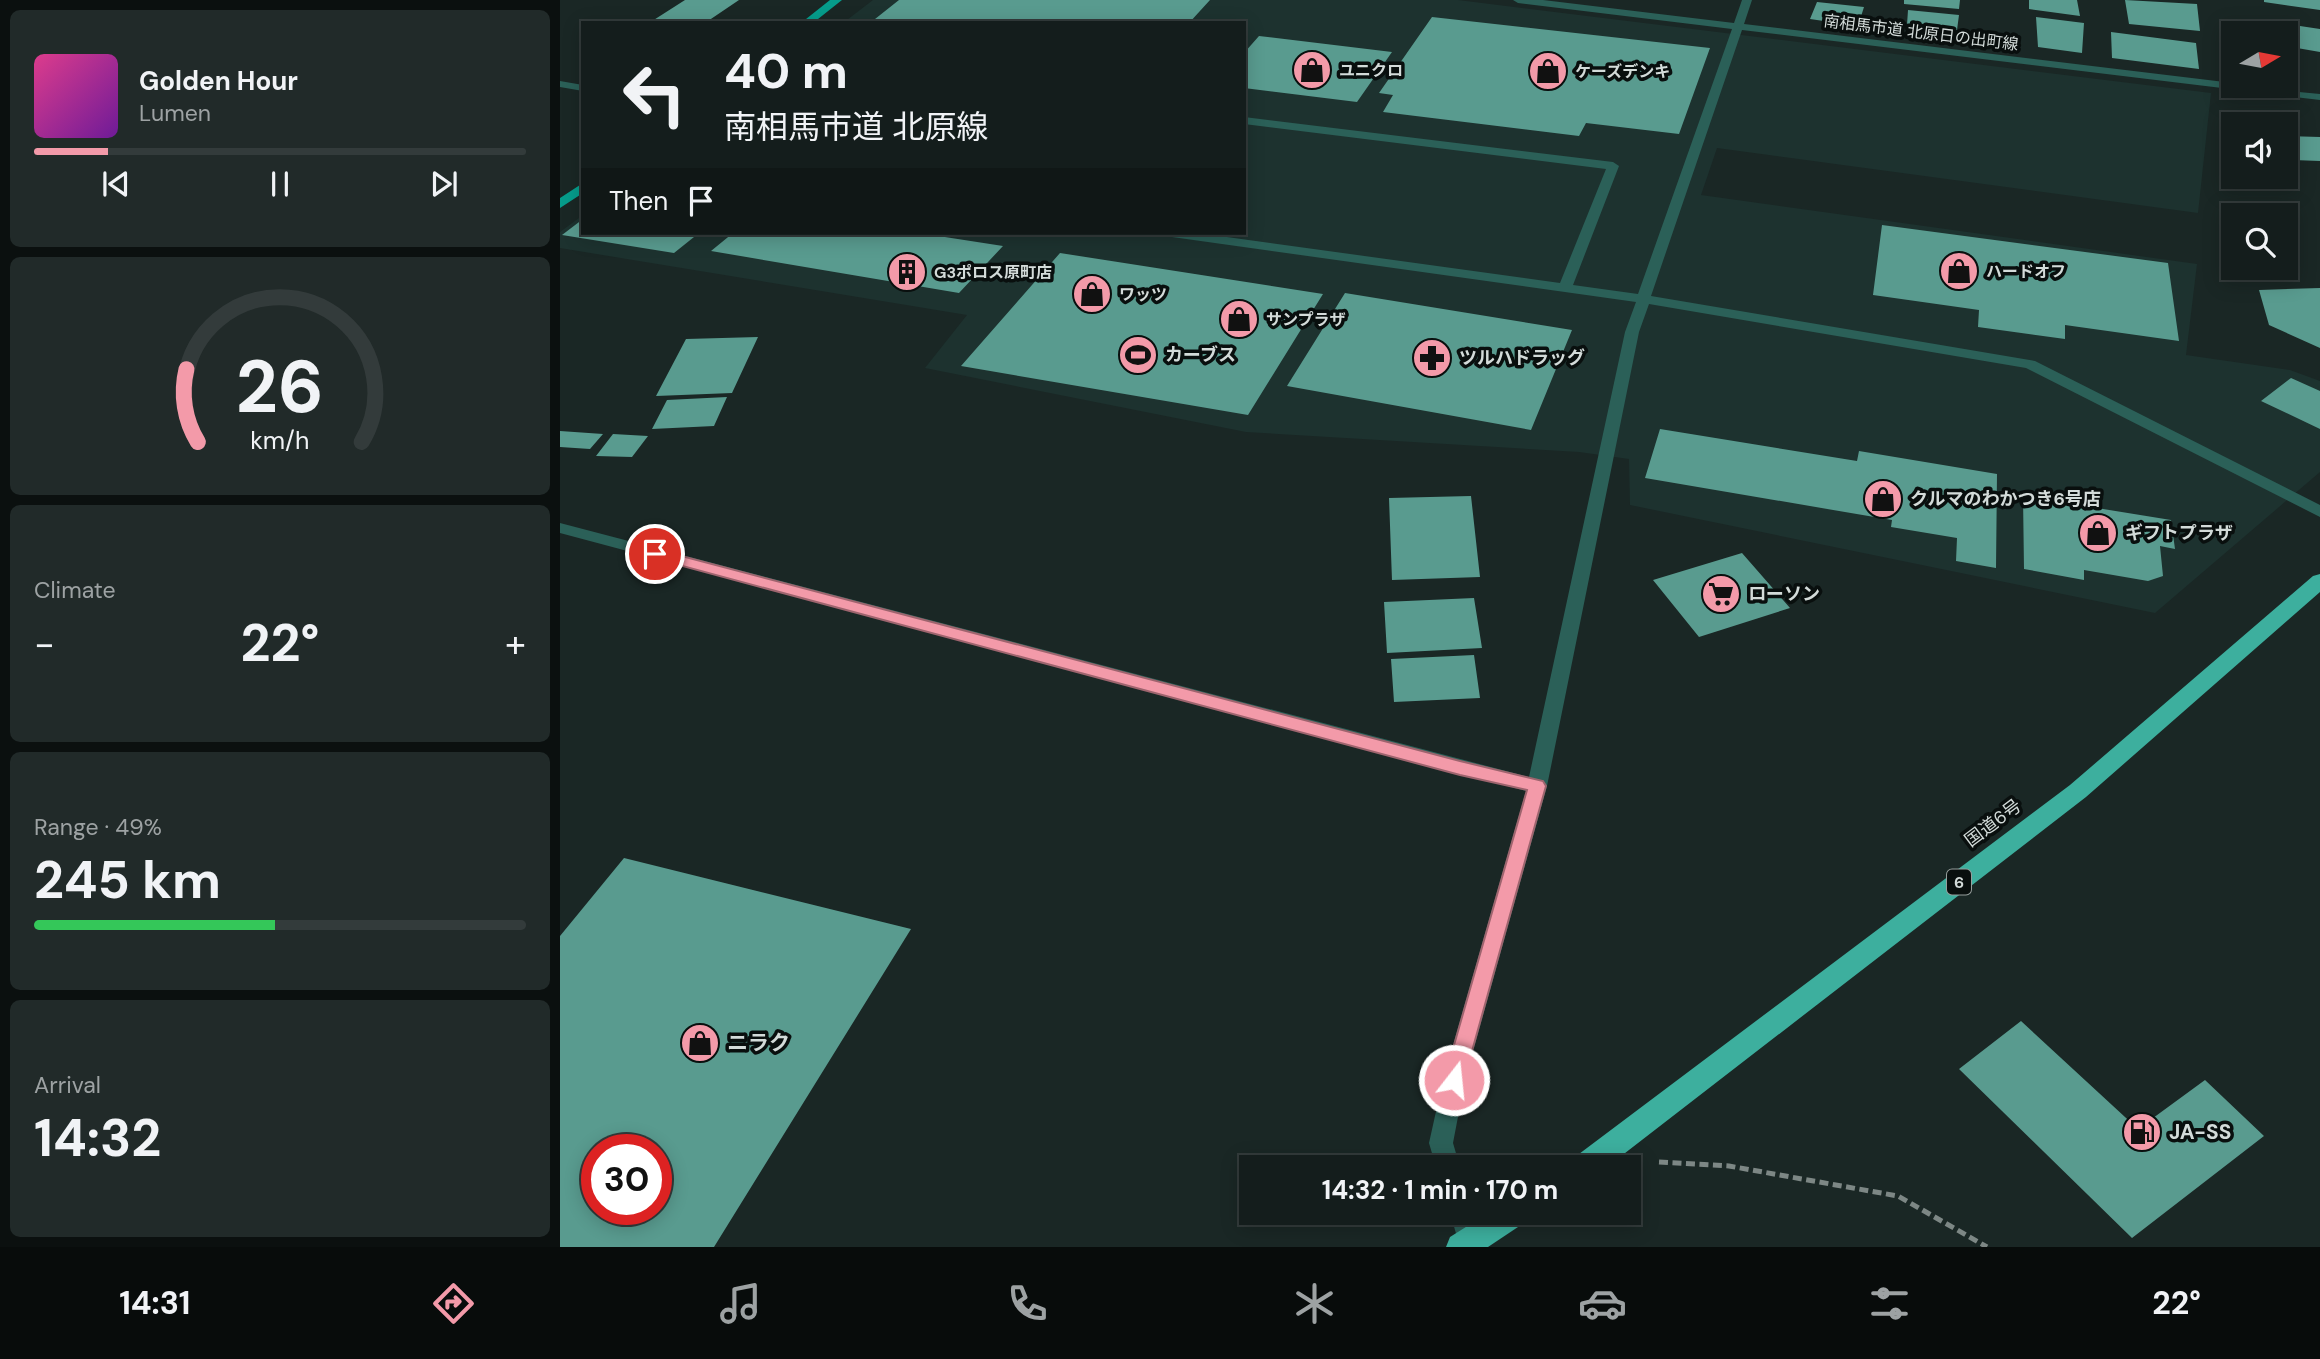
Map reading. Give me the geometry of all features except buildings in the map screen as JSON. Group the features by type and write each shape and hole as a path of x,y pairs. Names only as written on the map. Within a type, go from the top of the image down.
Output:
{"highway":[{"name":"国道6号","path":"1601,1155 2078,791 2320,581"},
{"path":"1466,1244 1495,1225"}],"main road":[{"path":"809,21 837,0"},
{"path":"560,204 581,188"}],"street":[{"name":"南相馬市道 北原日の出町線","path":"1518,0 2320,97"},
{"path":"1444,1155 1441,1143 1454,1080 1537,786 1632,332 1747,0"},
{"path":"560,84 581,88"},
{"path":"1246,120 1613,166 1565,288"},
{"path":"1186,235 1643,299 2030,364 2320,512"},
{"path":"560,528 1433,761 1537,786"},
{"path":"1464,1225 1466,1244"}],"path":[{"path":"1641,1164 1729,1166 1898,1196 1987,1247"}],"shaded area":[{"path":"873,0 1458,0 2211,93 2198,213 1717,148 1701,195 2197,264 2186,355 2290,370 2320,381 2320,472 2155,613 1630,505 1629,459 1579,452 1246,432 925,368 967,315 560,248 560,232 581,216 581,235 1246,235 1246,21 846,21"}],"place":[{"name":"ユニクロ","path":"1312,70"},
{"name":"ケーズデンキ","path":"1548,71"},
{"name":"ハードオフ","path":"1959,271"},
{"name":"G3ポロス原町店","path":"907,272"},
{"name":"ワッツ","path":"1092,294"},
{"name":"サンプラザ","path":"1239,319"},
{"name":"カーブス","path":"1138,355"},
{"name":"ツルハドラッグ","path":"1432,358"},
{"name":"クルマのわかつき6号店","path":"1883,499"},
{"name":"ギフトプラザ","path":"2098,533"},
{"name":"ローソン","path":"1721,594"},
{"name":"ニラク","path":"700,1043"},
{"name":"JA-SS","path":"2142,1132"}],"route":[{"path":"655,554 1486,775 1537,786 1454,1080"}]}
